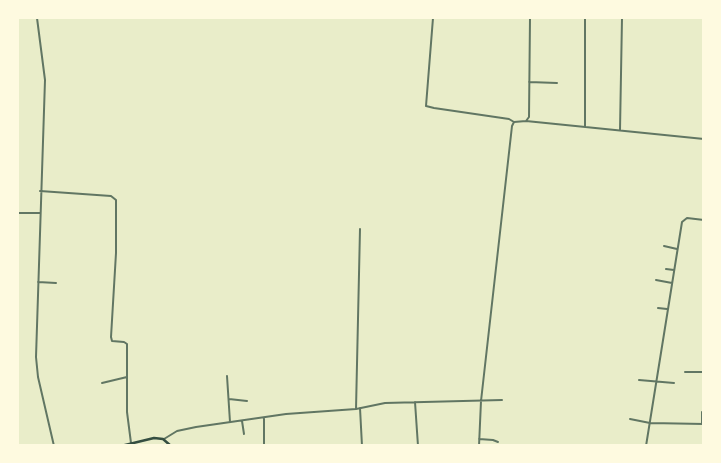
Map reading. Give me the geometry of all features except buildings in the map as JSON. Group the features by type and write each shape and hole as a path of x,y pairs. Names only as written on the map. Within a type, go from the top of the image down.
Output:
{"main road":[{"path":"120,446 148,439 163,439 171,446"}],"street":[{"path":"37,18 45,80 36,363 54,446"},
{"path":"433,18 426,106 510,118 514,122 526,121 704,139"},
{"path":"526,121 529,117 530,18"},
{"path":"585,18 585,127"},
{"path":"620,130 622,18"},
{"path":"529,82 557,83"},
{"path":"479,446 506,167 514,122"},
{"path":"40,191 111,196 116,200 116,253 111,340 127,344 127,412 131,443"},
{"path":"18,213 40,213"},
{"path":"646,446 683,220 687,218 704,220"},
{"path":"356,409 360,229"},
{"path":"664,246 677,249"},
{"path":"666,268 674,270"},
{"path":"656,280 672,283"},
{"path":"38,282 56,283"},
{"path":"658,308 667,309"},
{"path":"685,372 704,372"},
{"path":"102,383 127,376"},
{"path":"227,376 230,422"},
{"path":"640,380 655,383 674,383"},
{"path":"228,399 247,401"},
{"path":"163,439 184,429 242,420 356,409 385,404 502,400"},
{"path":"415,402 418,446"},
{"path":"360,408 362,446"},
{"path":"630,419 650,423 703,424 702,412"},
{"path":"264,418 264,446"},
{"path":"242,420 244,434"},
{"path":"479,439 498,442"}]}
